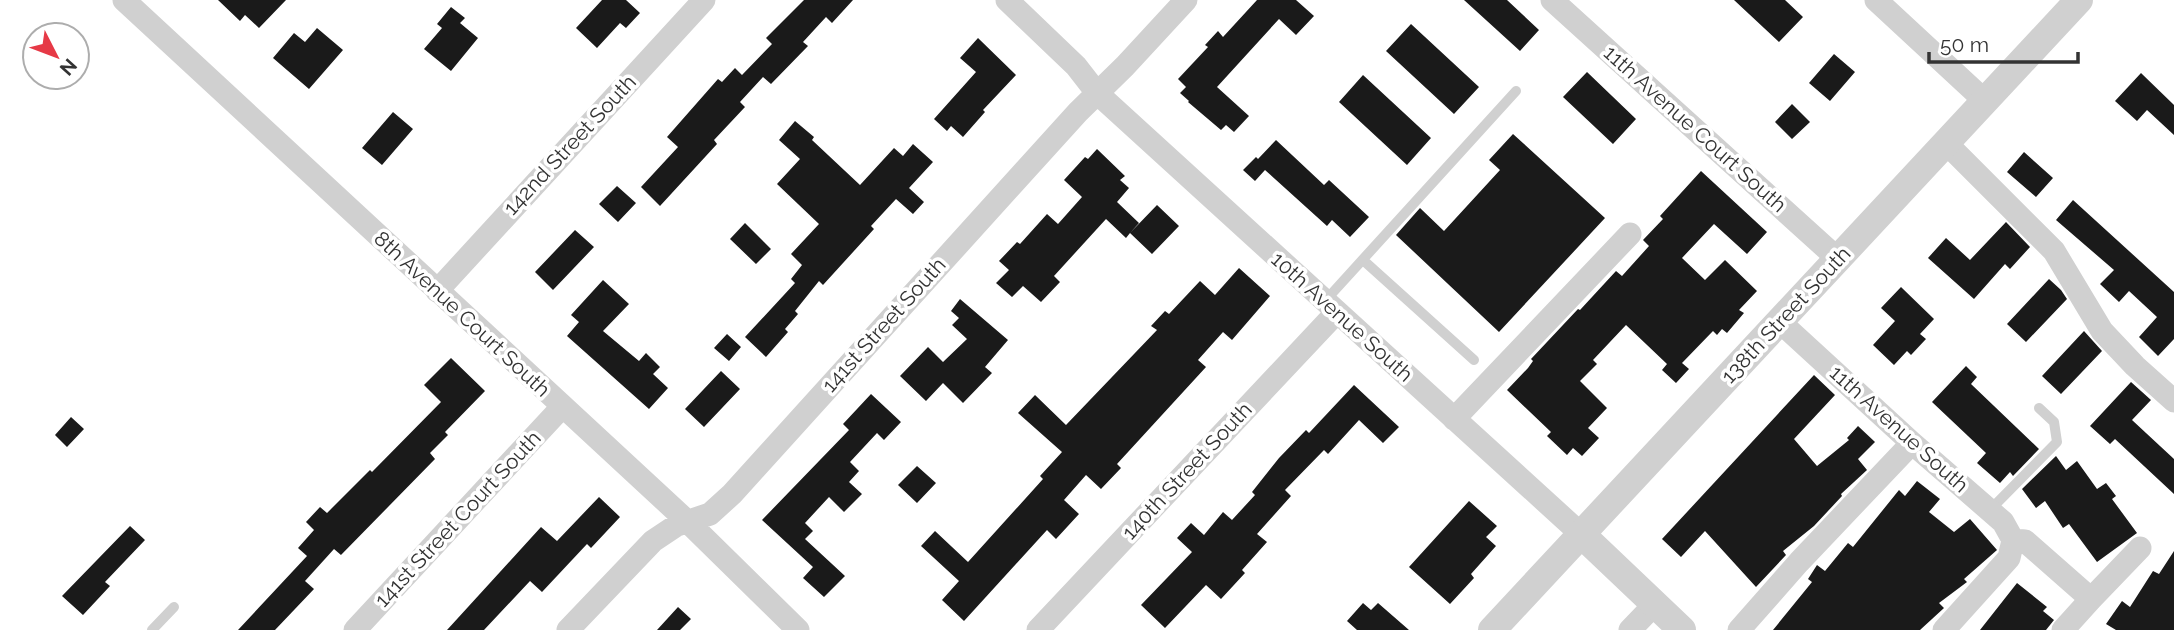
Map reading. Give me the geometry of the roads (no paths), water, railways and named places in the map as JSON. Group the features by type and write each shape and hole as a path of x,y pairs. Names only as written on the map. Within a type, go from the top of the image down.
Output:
{"street":[{"name":"8th Avenue Court South","path":"124,0 688,523 798,630"},
{"name":"142nd Street South","path":"437,291 704,0"},
{"name":"10th Avenue South","path":"1007,0 1076,66 1097,93 1581,534 1682,630"},
{"name":"141st Street South","path":"568,630 653,541 677,525 710,514 732,494 1078,112 1186,0"},
{"name":"11th Avenue Court South","path":"1552,0 1838,259"},
{"path":"1876,0 1985,101"},
{"name":"138th Street South","path":"1492,630 2079,0"},
{"path":"1947,144 2054,251 2102,331 2174,401"},
{"path":"1454,419 1630,234"},
{"name":"140th Street South","path":"1038,630 1331,307"},
{"name":"11th Avenue South","path":"1780,322 2003,522 2013,540"},
{"name":"141st Street Court South","path":"355,630 562,407"},
{"path":"1739,630 1798,562 1912,443"},
{"path":"1944,630 2009,558 2013,540 2025,541 2091,599"},
{"path":"2063,630 2140,548"},
{"path":"1630,630 1654,605"}],"lane":[{"path":"1331,307 1363,260 1516,91"},
{"path":"1363,260 1474,360"},
{"path":"1990,510 2057,442 2054,422 2039,408"},
{"path":"152,630 174,607"}]}
